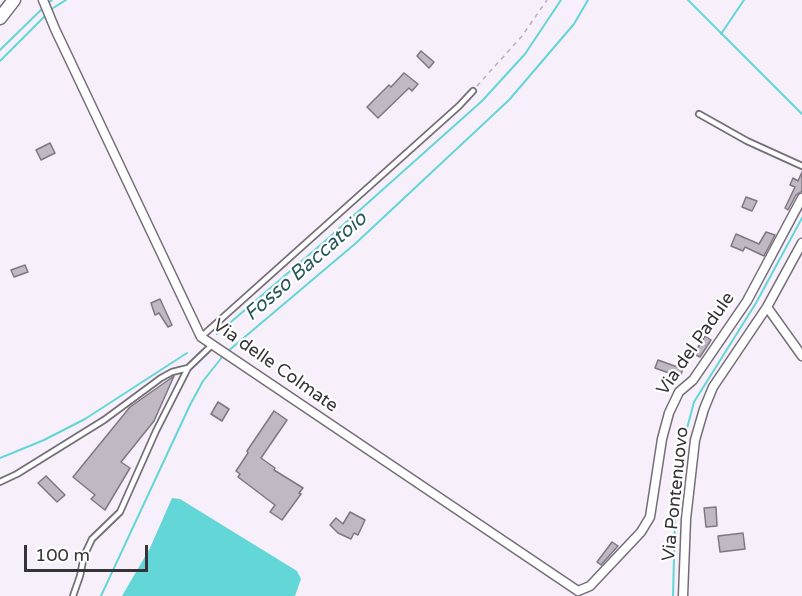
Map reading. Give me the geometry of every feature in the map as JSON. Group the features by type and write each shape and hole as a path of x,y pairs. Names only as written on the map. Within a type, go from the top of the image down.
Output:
{"main road":[{"path":"0,18 14,0"}],"street":[{"name":"Via delle Colmate","path":"43,0 201,337 577,593"},
{"name":"Via del Padule","path":"577,593 590,586 641,532 650,517 662,439 669,412 679,392 693,380 747,301 802,198"},
{"name":"Via Pontenuovo","path":"683,596 687,508 695,440 704,408 713,387 767,307 802,243"},
{"path":"767,307 802,356"}],"lane":[{"path":"201,337 473,91"},
{"path":"699,114 747,141 802,166"},
{"path":"0,482 17,474 104,420 161,378 172,372 188,368 215,347"},
{"path":"73,596 84,556 92,539 120,512 156,431 188,368"}],"path":[{"path":"473,91 522,36 547,0"}],"water":[{"path":"172,498 180,499 297,571 301,579 295,596 122,596 150,548"}],"building":[{"path":"421,51 434,62 429,68 417,56"},
{"path":"404,73 418,84 412,91 409,88 378,118 367,107"},
{"path":"50,143 55,153 41,160 36,150"},
{"path":"802,172 802,191 796,195 788,210 785,208 795,187 790,185 793,178 798,181"},
{"path":"746,197 757,201 752,211 742,207"},
{"path":"766,232 775,235 764,256 745,247 743,251 731,246 736,234 759,244"},
{"path":"25,265 28,272 14,277 11,270"},
{"path":"160,299 172,325 168,327 159,313 155,315 151,303"},
{"path":"705,336 711,340 700,357 694,354"},
{"path":"658,360 683,369 680,377 655,368"},
{"path":"174,376 154,421 121,462 130,468 105,510 91,499 95,495 73,477 130,407"},
{"path":"218,402 229,409 222,421 211,414"},
{"path":"274,411 287,420 261,458 275,468 274,470 303,488 282,520 270,512 275,505 238,477 240,474 236,471"},
{"path":"46,476 65,495 57,502 38,483"},
{"path":"716,507 717,526 706,527 704,508"},
{"path":"350,512 365,520 358,535 354,533 351,539 338,533 330,525 336,518 343,524"},
{"path":"743,533 745,549 720,552 718,536"},
{"path":"612,542 618,546 601,565 597,562"}],"waterway":[{"path":"47,4 52,0"},
{"path":"50,10 66,0"},
{"path":"217,334 482,101 525,54 561,0"},
{"name":"Fosso Baccatoio","path":"227,352 356,243 509,100 574,24 588,0"},
{"path":"688,0 802,114"},
{"path":"721,34 744,0"},
{"path":"0,50 43,8"},
{"path":"0,61 47,14"},
{"path":"673,596 675,518 685,436 694,402 756,303 802,218"},
{"path":"0,458 44,440 85,419 187,353"},
{"name":"Fosso Baccatoio","path":"101,596 190,405 203,381 223,356"}]}
